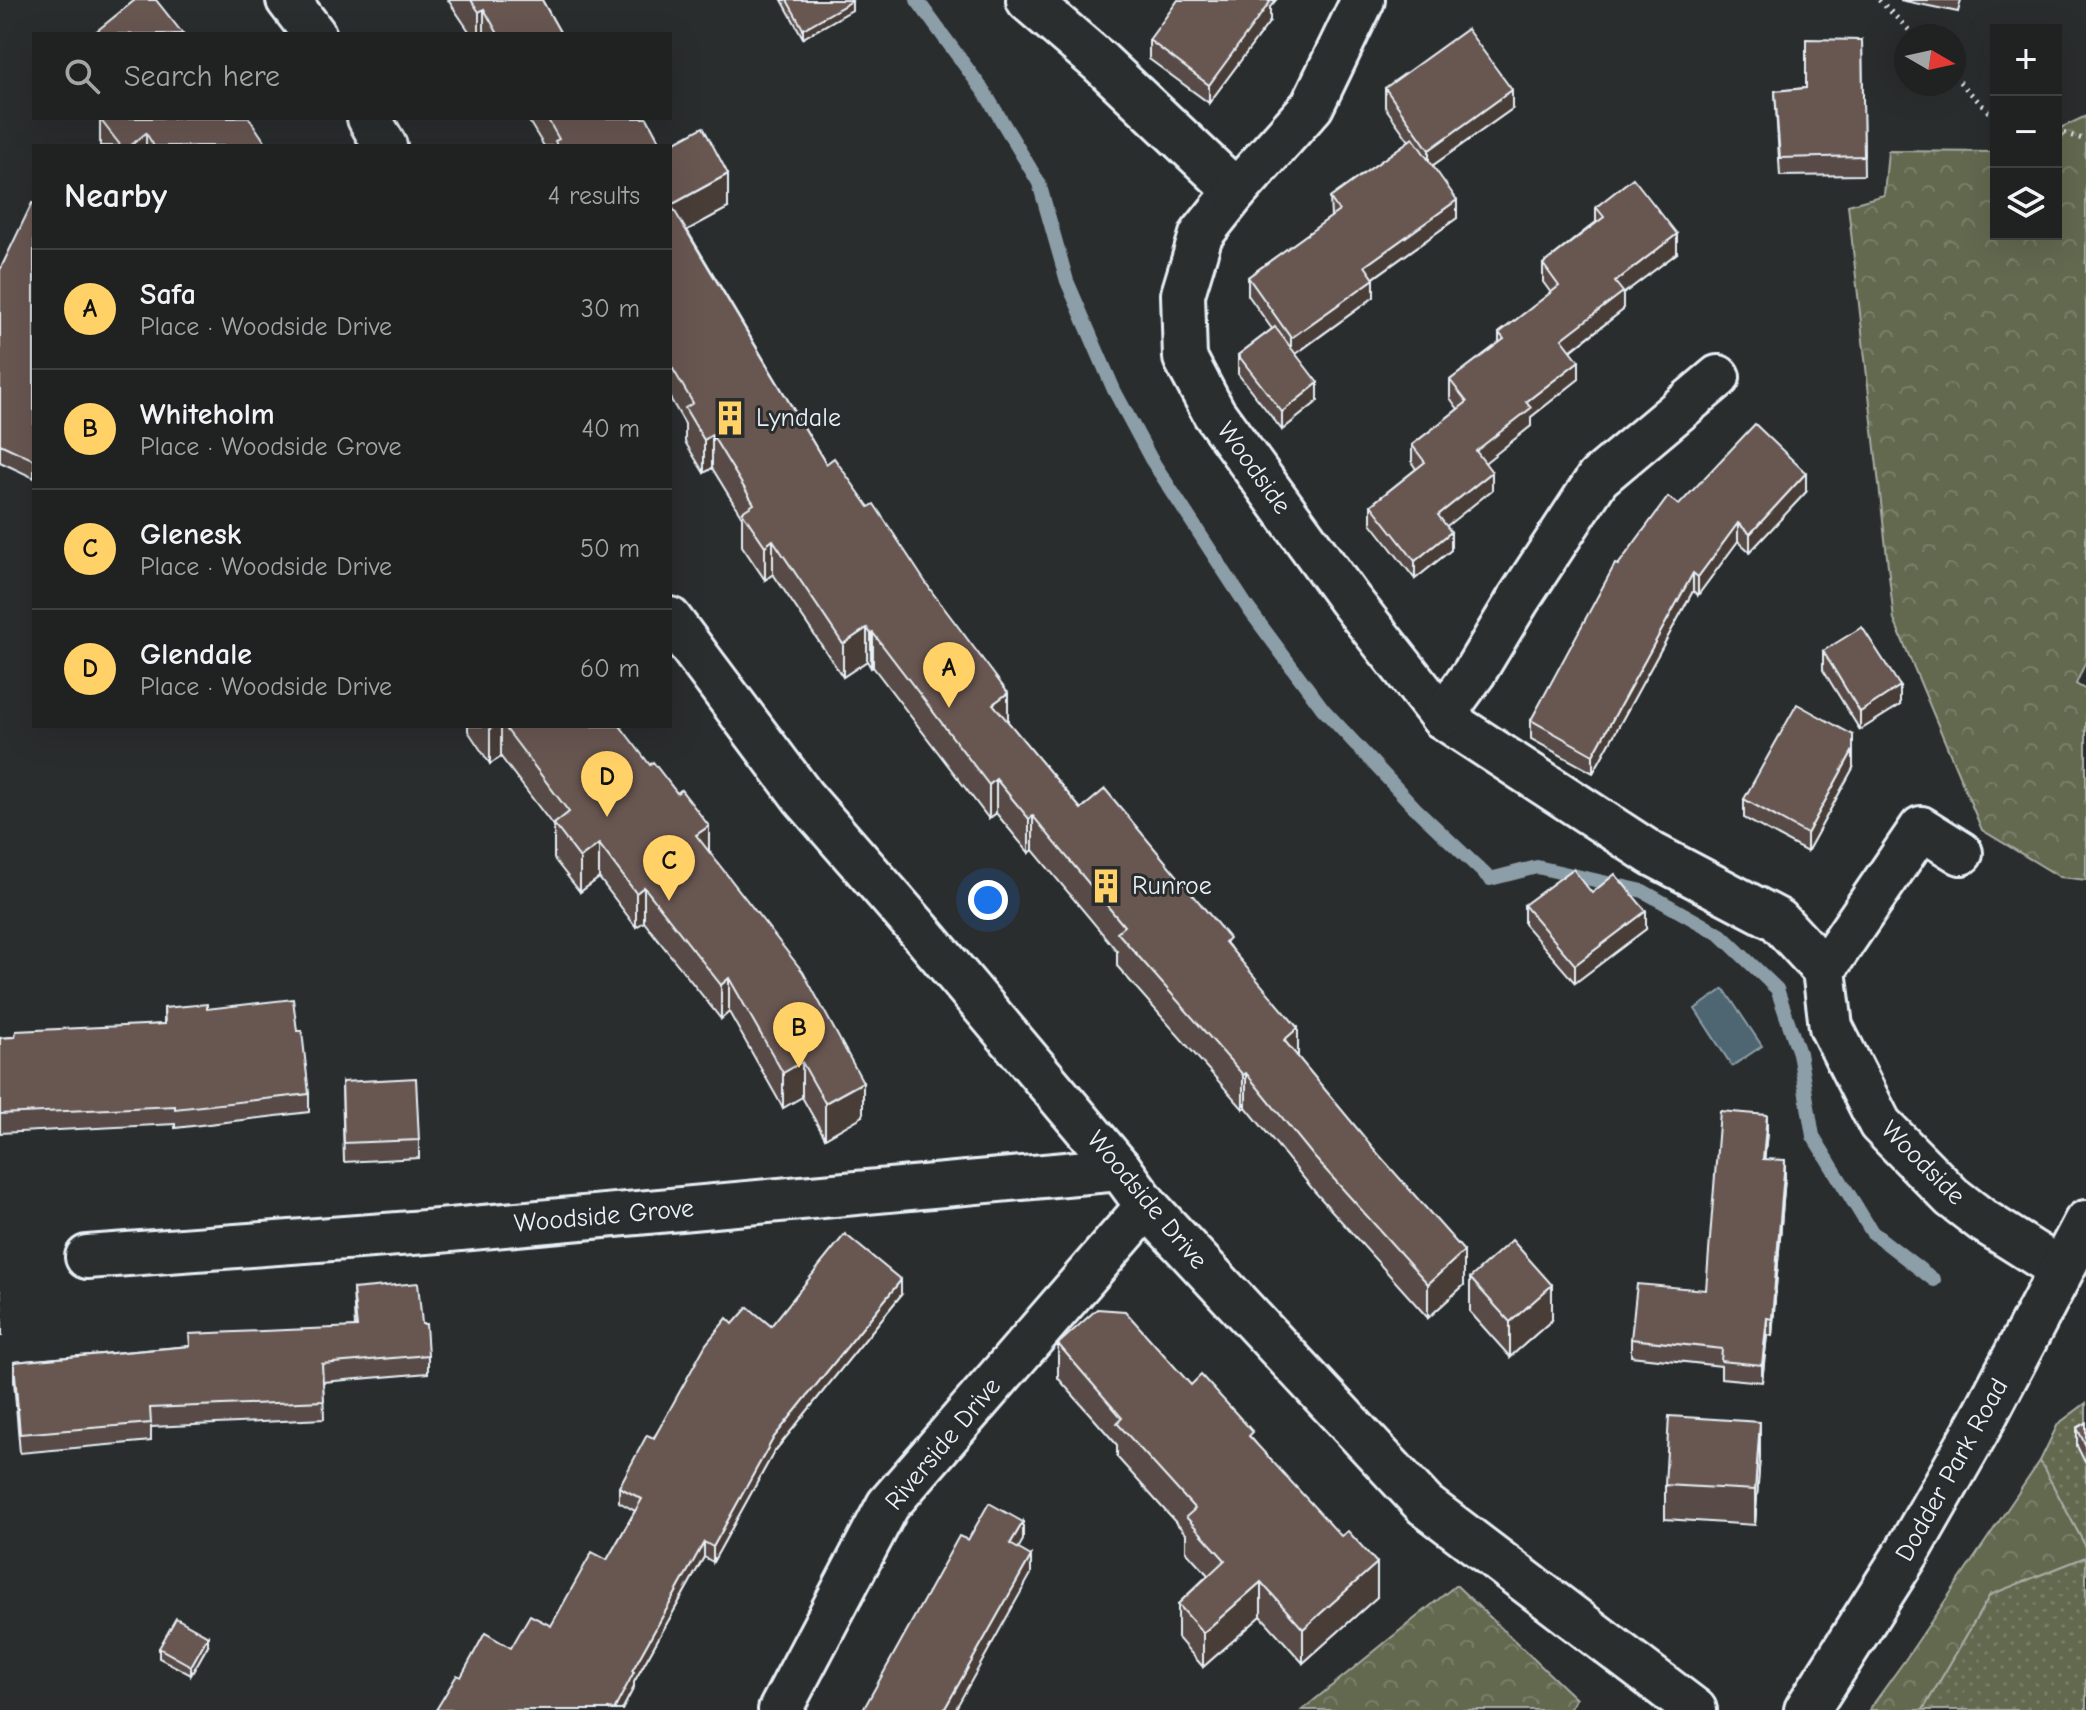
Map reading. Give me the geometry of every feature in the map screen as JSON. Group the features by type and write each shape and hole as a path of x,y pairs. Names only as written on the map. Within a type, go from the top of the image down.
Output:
{"main road":[{"name":"Dodder Park Road","path":"1807,1710 1908,1551 1978,1428 2074,1278 2086,1223"}],"street":[{"path":"288,0 312,32"},
{"path":"1028,0 1100,62 1236,191"},
{"name":"Woodside","path":"1363,0 1312,106 1201,235 1183,294 1185,358 1214,413 1349,599 1442,717 1652,854 1778,920 1824,970 1831,1027 1880,1124 1952,1197 1982,1220 2074,1278"},
{"path":"370,120 384,144"},
{"path":"1442,717 1474,673 1598,478 1718,377"},
{"name":"Woodside Drive","path":"672,622 803,797 926,938 1120,1169 1147,1206 1425,1505 1695,1710"},
{"path":"1824,970 1921,828 1961,853"},
{"name":"Woodside Grove","path":"87,1257 439,1231 1120,1169"},
{"name":"Riverside Drive","path":"780,1710 888,1505 1147,1206"}],"path":[{"path":"1879,0 1903,24"},
{"path":"1966,88 1990,112"},
{"path":"2062,133 2086,140"}],"green space":[{"path":"2086,116 2086,661 2076,684 2086,690 2086,880 2060,877 1982,830 1894,620 1848,205 1884,195 1888,151 1990,152 1990,240 2062,240 2062,127"},
{"path":"2086,1403 2086,1547 2040,1461 2058,1424"},
{"path":"2040,1461 2086,1547 2086,1557 1990,1595 1923,1710 1869,1710 1905,1660"},
{"path":"2086,1557 2086,1710 1923,1710 1990,1595"},
{"path":"1456,1585 1576,1699 1569,1710 1302,1710"}],"water":[{"path":"1724,989 1762,1046 1732,1066 1695,1009"}],"building":[{"path":"135,0 156,0 181,32 95,32"},
{"path":"471,0 542,0 560,32 497,32 484,9 479,12"},
{"path":"787,0 851,0 852,1 803,29"},
{"path":"1178,0 1270,2 1209,85 1149,40"},
{"path":"1467,29 1512,90 1429,150 1385,88"},
{"path":"1806,39 1862,40 1864,156 1780,158 1775,91 1806,88"},
{"path":"101,120 250,120 265,142 153,144 146,133 132,144 119,144"},
{"path":"548,120 648,120 661,144 556,144 555,141 559,139"},
{"path":"703,127 728,174 672,204 672,144"},
{"path":"1413,138 1457,200 1365,266 1374,279 1291,338 1248,277 1339,211 1330,198"},
{"path":"1633,178 1677,234 1615,282 1623,292 1562,339 1579,361 1526,402 1531,408 1476,451 1492,472 1438,515 1451,532 1415,561 1371,505 1425,462 1412,445 1467,402 1450,380 1504,339 1499,333 1559,286 1543,264 1604,217 1596,207"},
{"path":"32,203 32,459 0,444 0,270"},
{"path":"672,207 826,464 834,458 869,507 874,504 932,592 1008,693 993,704 1081,809 1105,789 1229,938 1225,942 1298,1028 1284,1040 1464,1251 1428,1284 1315,1158 1246,1073 1243,1075 1117,932 1124,926 1033,816 1029,819 996,779 989,785 873,633 867,628 843,644 773,540 765,546 742,512 754,504 712,435 704,440 685,408 693,403 672,367"},
{"path":"1275,327 1318,383 1282,412 1238,355"},
{"path":"1755,424 1806,473 1750,534 1738,523 1698,577 1693,573 1593,755 1531,720 1615,564 1618,565 1668,497 1679,505"},
{"path":"1862,627 1900,686 1860,712 1823,651"},
{"path":"1797,704 1853,735 1853,750 1807,834 1744,799"},
{"path":"506,728 622,728 650,765 653,762 677,793 681,790 709,826 696,835 803,972 863,1082 825,1103 802,1062 783,1073 729,978 721,985 644,887 636,893 599,844 580,858 554,824 569,812"},
{"path":"1573,869 1592,893 1615,874 1646,911 1575,965 1524,905"},
{"path":"293,999 297,1031 302,1031 309,1094 175,1109 175,1106 0,1114 0,1038 15,1037 16,1031 165,1024 164,1008 207,1004 207,1009"},
{"path":"416,1078 419,1140 344,1143 342,1082"},
{"path":"1720,1111 1767,1115 1763,1159 1785,1160 1772,1319 1767,1318 1762,1365 1721,1361 1722,1349 1631,1339 1637,1284 1706,1290"},
{"path":"845,1234 901,1280 774,1437 713,1547 704,1542 632,1671 614,1710 436,1710 457,1675 461,1677 485,1633 511,1648 530,1615 551,1626 592,1552 607,1560 642,1499 619,1487 647,1435 654,1438 706,1344 727,1318 733,1324 748,1307 771,1326"},
{"path":"1512,1240 1552,1285 1510,1322 1470,1278"},
{"path":"418,1283 428,1355 322,1364 324,1401 150,1408 151,1423 20,1434 14,1362 190,1346 189,1334 357,1327 353,1289"},
{"path":"1097,1309 1125,1311 1191,1385 1201,1375 1253,1432 1249,1436 1341,1536 1348,1531 1377,1563 1303,1629 1261,1582 1203,1633 1178,1604 1225,1560 1186,1517 1195,1509 1117,1423 1122,1418 1058,1344"},
{"path":"1669,1416 1760,1422 1755,1490 1665,1485"},
{"path":"2086,1423 2086,1446 2077,1428"},
{"path":"989,1503 1023,1522 1010,1544 1031,1556 944,1710 863,1710 959,1536 968,1540"},
{"path":"176,1618 208,1636 191,1666 159,1648"}],"waterway":[{"path":"917,0 985,93 1039,183 1067,281 1114,390 1151,459 1248,608 1323,709 1415,808 1490,879 1537,867 1643,891 1721,935 1777,989 1799,1053 1813,1136 1872,1232 1934,1280"}],"place":[{"name":"Lyndale","path":"730,418"},
{"name":"Safa","path":"949,708"},
{"name":"Glendale","path":"607,817"},
{"name":"Runroe","path":"1106,886"},
{"name":"Glenesk","path":"669,901"},
{"name":"Whiteholm","path":"799,1068"}]}
